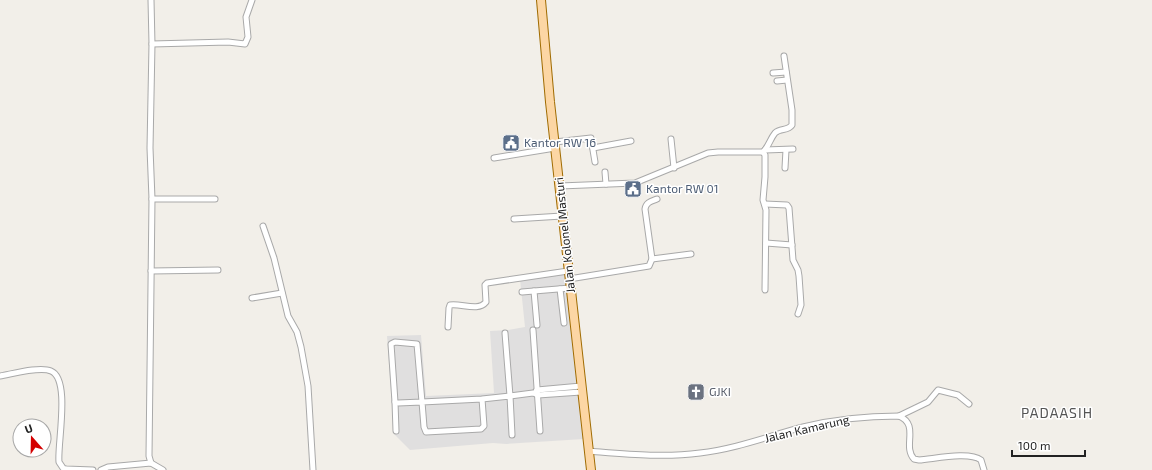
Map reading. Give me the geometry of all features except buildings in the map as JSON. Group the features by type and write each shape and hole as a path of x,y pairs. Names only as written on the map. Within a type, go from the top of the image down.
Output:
{"main road":[{"name":"Jalan Kolonel Masturi","path":"541,0 568,275 591,470"}],"street":[{"path":"151,0 152,44 150,148 152,199 149,456 151,463"},
{"path":"152,44 246,43 248,37 246,17 252,0"},
{"path":"765,290 766,210 763,198 765,176 764,151 776,133 790,128 792,125 792,110 784,56"},
{"path":"773,73 786,72"},
{"path":"777,81 787,80"},
{"path":"494,158 591,138 595,162"},
{"path":"671,139 674,168"},
{"path":"593,148 631,140"},
{"path":"785,168 786,150"},
{"path":"560,186 635,183 711,152 792,150"},
{"path":"605,172 606,184"},
{"path":"152,199 215,199"},
{"path":"448,327 450,306 483,306 486,302 485,285 487,283 645,268 649,266 652,260 645,209 648,203 657,199"},
{"path":"765,204 789,206 793,260 799,276 801,305 798,314"},
{"path":"514,219 562,216"},
{"path":"263,226 274,258 288,316 297,332 303,357 308,386 313,470"},
{"path":"766,243 792,246"},
{"path":"652,260 691,254"},
{"path":"151,271 218,270"},
{"path":"534,291 537,325"},
{"path":"522,292 570,291"},
{"path":"560,292 564,323"},
{"path":"252,298 282,293"},
{"path":"533,330 536,393 540,431"},
{"path":"506,333 512,435"},
{"path":"396,432 390,346 392,343 415,343 417,345 425,430 428,432 483,428 482,399"},
{"path":"0,376 36,370 52,371 56,374 62,393 59,462 63,468 66,469 93,470"},
{"path":"395,402 482,399 581,389"},
{"path":"899,416 928,402 933,398 938,390 958,395 969,404"},
{"path":"899,416 905,418 909,424 909,449 910,455 914,459 920,460 963,456 973,457 980,460 984,470"},
{"name":"Jalan Kamarung","path":"588,451 660,456 701,453 739,445 828,421 862,417 899,416"},
{"path":"101,470 108,467 151,463 163,470"}],"shaded area":[{"path":"565,273 584,439 506,444 493,443 410,450 394,434 387,336 421,335 426,396 494,393 490,331 525,327 520,279"}],"place":[{"name":"Kantor RW 16","path":"511,143"},
{"name":"Kantor RW 01","path":"633,189"},
{"name":"GJKI","path":"696,392"}],"district":[{"name":"PADAASIH","path":"1057,413"}]}
